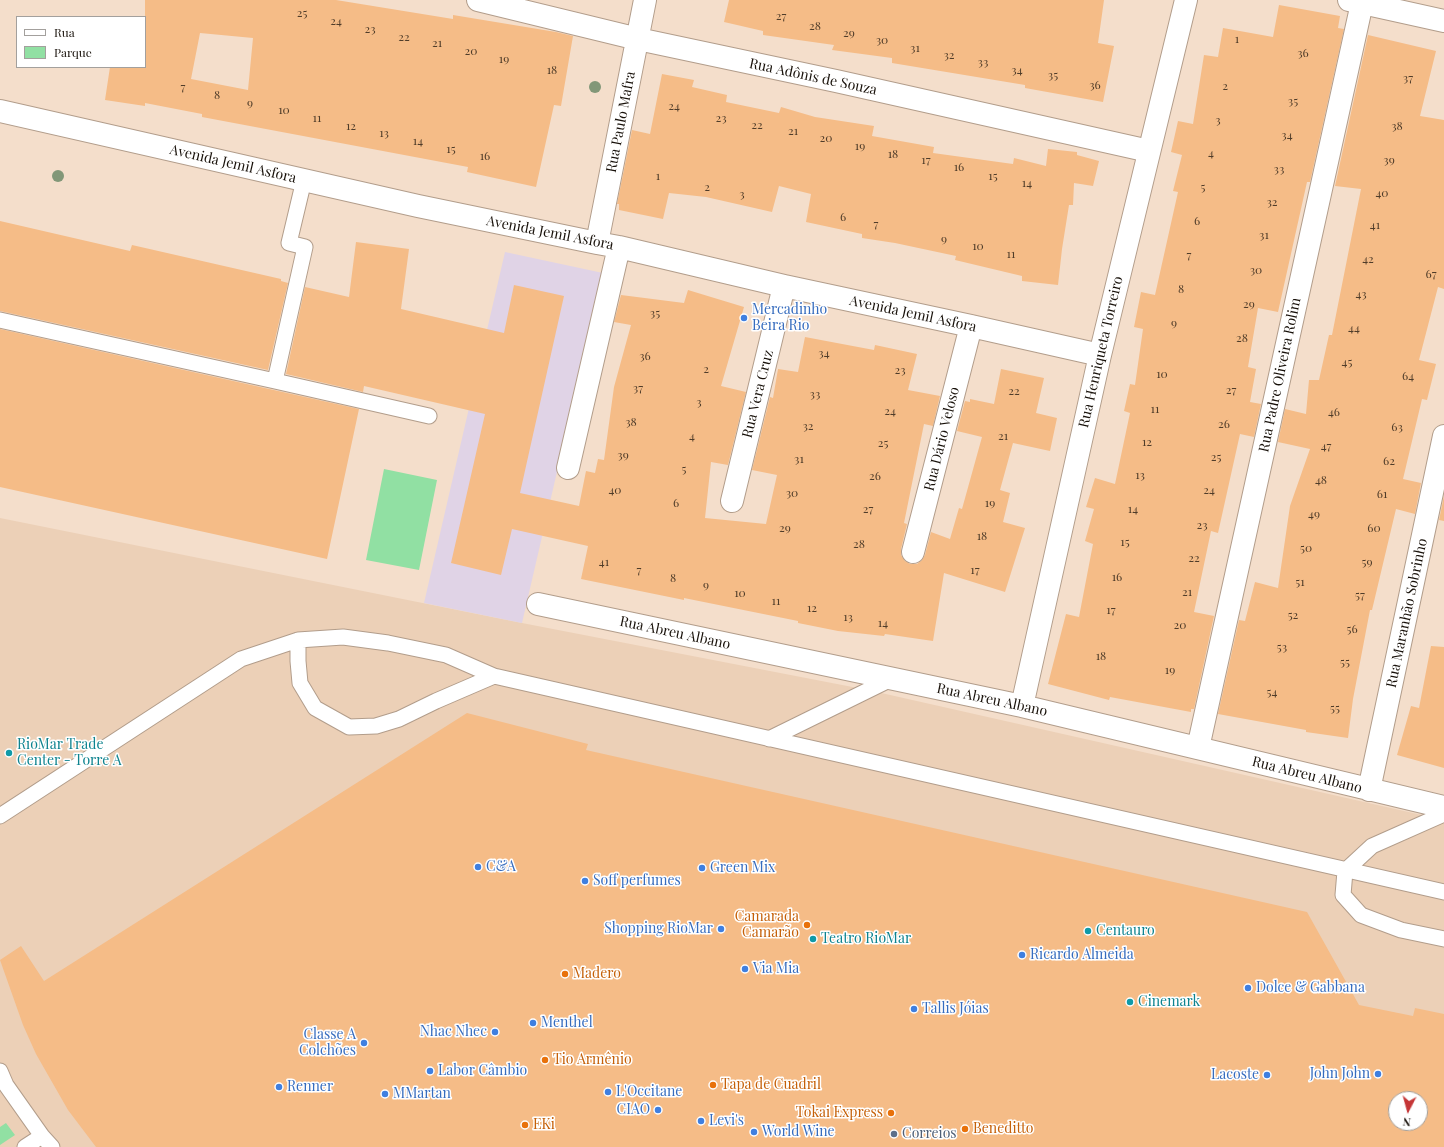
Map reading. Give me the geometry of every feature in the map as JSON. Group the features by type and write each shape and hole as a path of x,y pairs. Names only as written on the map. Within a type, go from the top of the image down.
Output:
{"street":[{"name":"Rua Adônis de Souza","path":"478,0 638,39 1149,151"},
{"name":"Rua Paulo Mafra","path":"597,243 645,0"},
{"name":"Rua Henriqueta Torreiro","path":"1022,706 1100,355 1186,0"},
{"path":"1356,1 1444,21"},
{"name":"Rua Padre Oliveira Rolim","path":"1198,748 1356,1"},
{"name":"Avenida Jemil Asfora","path":"0,110 418,206 619,247 784,286 1100,355"},
{"path":"568,468 619,247"},
{"name":"Rua Vera Cruz","path":"732,501 784,286"},
{"name":"Rua Dário Veloso","path":"913,552 971,326"},
{"name":"Rua Maranhão Sobrinho","path":"1369,790 1444,436"},
{"name":"Rua Abreu Albano","path":"538,604 1022,706 1444,807"}],"lane":[{"path":"275,381 305,247 289,243 304,180"},
{"path":"0,320 429,416"},
{"path":"0,816 241,660 298,640 343,637 388,643 446,655 494,676 1345,871 1444,892"},
{"path":"298,640 300,683 315,708 349,727 376,726 399,719 494,676"},
{"path":"769,739 891,679"},
{"path":"1444,814 1372,846 1345,871 1343,895 1361,914 1401,930 1444,939"},
{"path":"0,1071 3,1087 47,1141 25,1147"}],"shaded area":[{"path":"505,252 603,273 522,623 424,603"},
{"name":"Shopping RioMar","path":"0,518 522,623 868,690 1444,820 1444,1147 0,1147"}],"green space":[{"path":"384,469 437,480 419,570 366,560"},
{"path":"6,1123 15,1135 0,1145 0,1127"}],"building":[{"path":"145,0 336,0 453,19 453,15 573,36 561,106 554,105 536,187 467,172 468,167 202,117 202,114 145,103 145,106 105,100 110,68 146,68","holes":["200,33 253,38 248,90 191,79"]},
{"path":"729,0 1104,0 1098,43 1114,46 1103,102 1025,88 1025,85 892,63 892,58 832,50 834,45 763,35 763,31 724,22"},
{"path":"1279,5 1340,16 1338,28 1344,29 1310,182 1307,182 1278,312 1258,308 1248,367 1256,369 1250,402 1261,404 1254,437 1240,434 1218,533 1211,531 1194,612 1214,616 1194,709 1191,709 1191,712 1110,697 1109,700 1048,684 1066,614 1079,617 1093,544 1085,541 1094,509 1086,507 1095,478 1115,484 1130,413 1124,411 1130,384 1135,385 1143,329 1134,327 1141,292 1155,295 1178,192 1173,191 1182,155 1171,152 1178,121 1193,124 1204,55 1218,57 1223,28 1273,37"},
{"path":"1368,35 1436,51 1420,116 1444,120 1444,289 1438,287 1419,360 1436,364 1427,400 1422,399 1403,479 1421,483 1415,514 1396,509 1372,610 1370,610 1353,699 1348,738 1306,732 1306,730 1218,714 1239,620 1245,621 1255,582 1278,588 1290,506 1310,449 1278,442 1285,409 1306,414 1309,380 1319,380 1329,335 1332,335 1361,189 1335,186"},
{"path":"662,74 694,80 692,87 727,95 726,102 779,113 781,107 815,117 874,126 872,136 934,147 933,153 1013,164 1014,158 1046,166 1048,149 1077,152 1077,155 1099,161 1093,186 1074,183 1073,205 1069,205 1058,285 1022,281 1022,276 955,260 956,256 895,243 862,238 862,234 806,222 811,194 779,186 772,212 706,197 669,193 663,219 619,210 619,204 617,204 632,130 650,134"},
{"path":"0,221 130,251 132,245 281,279 281,281 288,283 268,370 0,311"},
{"path":"356,242 409,249 401,309 504,333 514,285 564,296 520,493 579,506 586,471 595,473 598,459 604,460 614,387 631,325 614,322 621,295 684,303 688,290 744,307 721,386 746,392 728,465 711,462 705,518 766,524 777,475 752,470 770,397 773,398 778,369 798,372 805,337 874,350 875,345 917,354 908,390 940,396 933,426 924,424 904,523 907,524 901,555 905,561 910,564 917,564 922,560 925,555 931,532 950,539 959,508 962,509 982,437 957,431 965,401 970,402 970,399 994,404 1001,369 1044,378 1036,413 1057,418 1050,451 1013,443 1000,490 1010,493 1003,522 1025,528 1005,592 944,573 933,641 885,634 884,636 838,631 798,623 798,621 581,579 588,546 512,529 501,575 451,563 485,414 364,386 363,392 286,374 305,287 349,297"},
{"path":"0,329 359,409 327,559 0,487"},
{"path":"1444,496 1444,521 1439,520"},
{"path":"1431,646 1444,647 1444,768 1397,755 1411,706 1419,708"},
{"name":"Shopping RioMar","path":"467,713 588,744 586,750 1307,912 1359,1005 1413,1016 1415,1008 1444,1014 1444,1147 96,1147 68,1110 36,1054 23,1025 0,960 21,946 44,981"}],"place":[{"name":"Mercadinho Beira Rio","path":"744,318"},
{"name":"RioMar Trade Center - Torre A","path":"9,753"},
{"name":"C&A","path":"478,867"},
{"name":"Green Mix","path":"702,868"},
{"name":"Soff perfumes","path":"585,881"},
{"name":"Camarada Camarão","path":"807,925"},
{"name":"Shopping RioMar","path":"721,929"},
{"name":"Centauro","path":"1088,931"},
{"name":"Teatro RioMar","path":"813,939"},
{"name":"Ricardo Almeida","path":"1022,955"},
{"name":"Via Mia","path":"745,969"},
{"name":"Madero","path":"565,974"},
{"name":"Dolce & Gabbana","path":"1248,988"},
{"name":"Cinemark","path":"1130,1002"},
{"name":"Tallis Jóias","path":"914,1009"},
{"name":"Menthel","path":"533,1023"},
{"name":"Nhac Nhec","path":"495,1032"},
{"name":"Classe A Colchões","path":"364,1043"},
{"name":"Tio Armênio","path":"545,1060"},
{"name":"Labor Câmbio","path":"430,1071"},
{"name":"John John","path":"1378,1074"},
{"name":"Lacoste","path":"1267,1075"},
{"name":"Tapa de Cuadril","path":"713,1085"},
{"name":"Renner","path":"279,1087"},
{"name":"L'Occitane","path":"608,1092"},
{"name":"MMartan","path":"385,1094"},
{"name":"CIAO","path":"658,1110"},
{"name":"Tokai Express","path":"891,1113"},
{"name":"Levi's","path":"701,1121"},
{"name":"EKi","path":"525,1125"},
{"name":"Beneditto","path":"965,1129"},
{"name":"World Wine","path":"754,1132"},
{"name":"Correios","path":"894,1134"}]}
